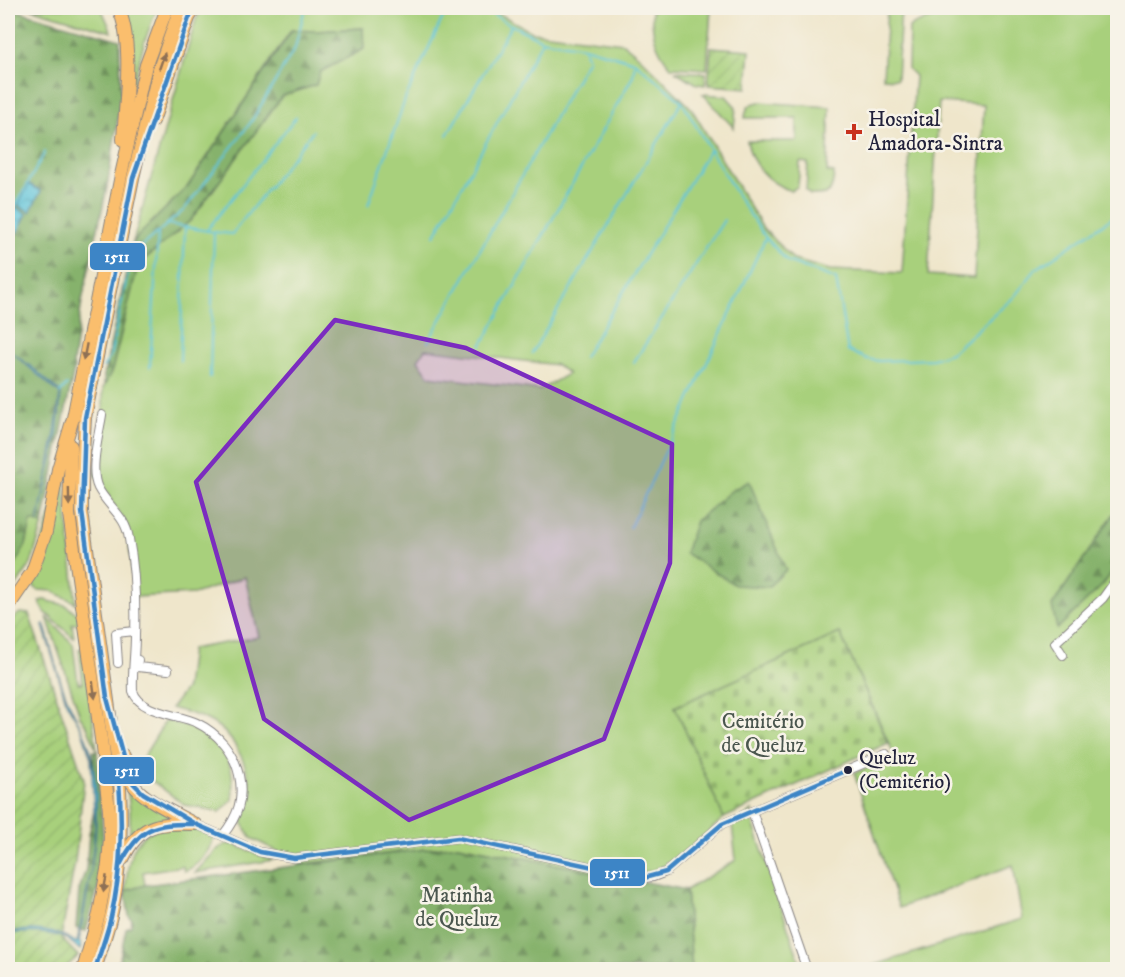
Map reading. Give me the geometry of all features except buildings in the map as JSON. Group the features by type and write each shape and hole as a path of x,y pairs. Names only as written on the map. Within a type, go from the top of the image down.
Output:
{"highway":[{"path":"118,8 123,18 126,49 127,177"},
{"path":"95,969 113,909 122,844 120,788 82,512 85,418 146,65 167,8"},
{"path":"8,607 37,562 73,418 127,177 180,8"},
{"path":"127,177 189,18 195,8"},
{"path":"73,418 69,514 102,750 110,838 99,914 83,969"},
{"path":"107,698 127,772 133,783 150,798 195,824"},
{"path":"120,866 131,843 154,826 166,822 195,824"}],"street":[{"path":"102,415 95,474 97,486 127,527 133,578 135,697 138,701 165,714 196,722 222,740 237,768 242,793 234,821 224,835"},
{"path":"1063,655 1055,643 1103,598 1118,577"},
{"path":"118,663 116,633 135,631"},
{"path":"139,647 137,667 168,670"},
{"path":"195,824 260,852 294,858 458,838 644,878 666,872 722,824 886,753"},
{"path":"752,811 807,969"}],"highlighted area":[{"path":"335,320 466,348 672,444 670,563 604,739 409,820 264,719 196,482"}],"green space":[{"path":"8,8 120,40 121,96 107,187 82,301 74,369 43,524 31,521 26,545 8,577 8,228 17,233 16,207 8,223"},
{"path":"29,8 101,8 112,32"},
{"path":"122,8 157,8 144,43 127,107"},
{"path":"203,8 489,8 532,32 623,43 691,108 762,227 794,260 830,270 902,273 915,76 908,69 909,28 913,24 935,17 944,8 1117,8 1117,969 862,969 1022,919 1013,865 899,908 854,773 895,757 840,633 675,707 724,818 676,859 642,873 637,880 458,845 302,864 251,838 242,822 250,788 245,766 235,745 220,728 211,722 171,708 186,688 191,649 259,637 245,577 194,594 135,597 127,527 95,474 103,422 103,388 112,370 138,265 191,220 282,96 316,85 319,72 363,28 291,30 188,186 138,236 132,245 196,19","holes":["939,102 984,105 974,278 928,275","425,349 557,365 568,374 540,390 429,376 418,360"]},
{"path":"652,8 711,8 707,69 671,67 655,39"},
{"path":"887,8 901,8 897,79 883,78"},
{"path":"363,28 364,49 320,72 316,85 282,96 191,220 138,265 112,370 104,387 104,374 132,245 138,236 188,186 292,30"},
{"path":"711,47 750,50 747,88 708,85"},
{"path":"675,71 706,73 705,85 697,84"},
{"path":"703,94 726,96 736,107 734,128"},
{"path":"759,102 830,107 827,172 834,173 829,192 822,195 810,195 806,190 808,163 800,162 798,186 791,191 768,178 757,166 747,141 797,141 797,118 745,118 748,107"},
{"path":"63,473 76,603 52,591 38,590 30,583"},
{"path":"749,481 786,570 768,587 735,585 685,553 696,521 732,490"},
{"path":"1117,509 1117,565 1103,585 1057,629 1052,606"},
{"path":"31,521 43,524 31,564 8,598 8,577 26,545"},
{"path":"39,601 65,605 78,614 80,623 72,624 74,638 45,612"},
{"path":"20,613 29,614 84,780 75,862 61,938 78,956 64,969 8,970 8,622"},
{"path":"47,617 73,644 78,683 83,683 79,649 84,648 97,751 88,728 80,716"},
{"name":"Cemitério de Queluz","path":"840,633 888,743 724,818 675,707"},
{"path":"166,720 205,734 225,755 232,774 233,799 220,812 185,805 136,769"},
{"path":"93,751 97,751 104,851 101,877 86,931 76,928 79,890 86,869 89,834 96,802"},
{"path":"127,785 179,817 155,821 130,836"},
{"path":"752,811 751,817 802,969 692,969 686,890 736,860 732,825"},
{"path":"176,825 212,834 214,837 207,852 194,866 184,871 183,866 143,872 145,885 125,891 131,856 138,841 153,830"},
{"path":"226,844 232,844 273,860 195,873 216,850"},
{"name":"Matinha de Queluz","path":"458,845 686,890 692,969 126,970 119,962 126,928 131,926 132,920 129,916 125,891 145,885"}],"water":[{"path":"29,184 41,191 30,212 18,205"},
{"path":"16,207 27,214 17,233 8,228"},
{"path":"8,349 61,393 57,434 38,523 60,394"},
{"path":"44,624 62,684 80,725 67,704"},
{"path":"81,728 92,758 96,827 91,873 79,941 80,950 69,940 52,934 8,935 8,933 25,930 44,931 62,935 77,943 91,870 95,827 91,758"}],"waterway":[{"path":"103,367 110,357 132,254 184,210 251,122 295,48 305,8"},
{"path":"368,205 406,97 443,17 456,8"},
{"path":"482,8 542,40 584,47 635,62 682,102 738,197 766,238 787,261 836,279 848,351 867,359 879,361 933,359 951,353 1014,297 1036,269 1118,214"},
{"path":"447,135 511,26"},
{"path":"435,235 542,41"},
{"path":"428,342 588,59 584,48"},
{"path":"481,346 633,76 635,62"},
{"path":"532,353 681,103"},
{"path":"207,230 296,117"},
{"path":"214,232 232,234 313,131"},
{"path":"584,357 710,149"},
{"path":"8,220 45,152"},
{"path":"634,362 724,220"},
{"path":"167,224 214,232 210,377"},
{"path":"180,361 185,227"},
{"path":"150,367 158,233"},
{"path":"630,527 765,239"},
{"path":"60,393 67,385"}],"transit line":[{"name":"1511","path":"195,8 189,18 133,178 85,418 82,512 107,698 127,772 133,783 143,793 195,824 260,852 294,858 458,838 644,878 666,872 722,824 848,770"},
{"name":"1511","path":"95,970 109,924 118,878 121,820 117,761"},
{"name":"1511","path":"120,865 134,843 149,830 168,825 194,824"}],"place":[{"name":"Hospital Amadora-Sintra","path":"854,132"},
{"name":"Queluz (Cemitério)","path":"848,770"}]}
